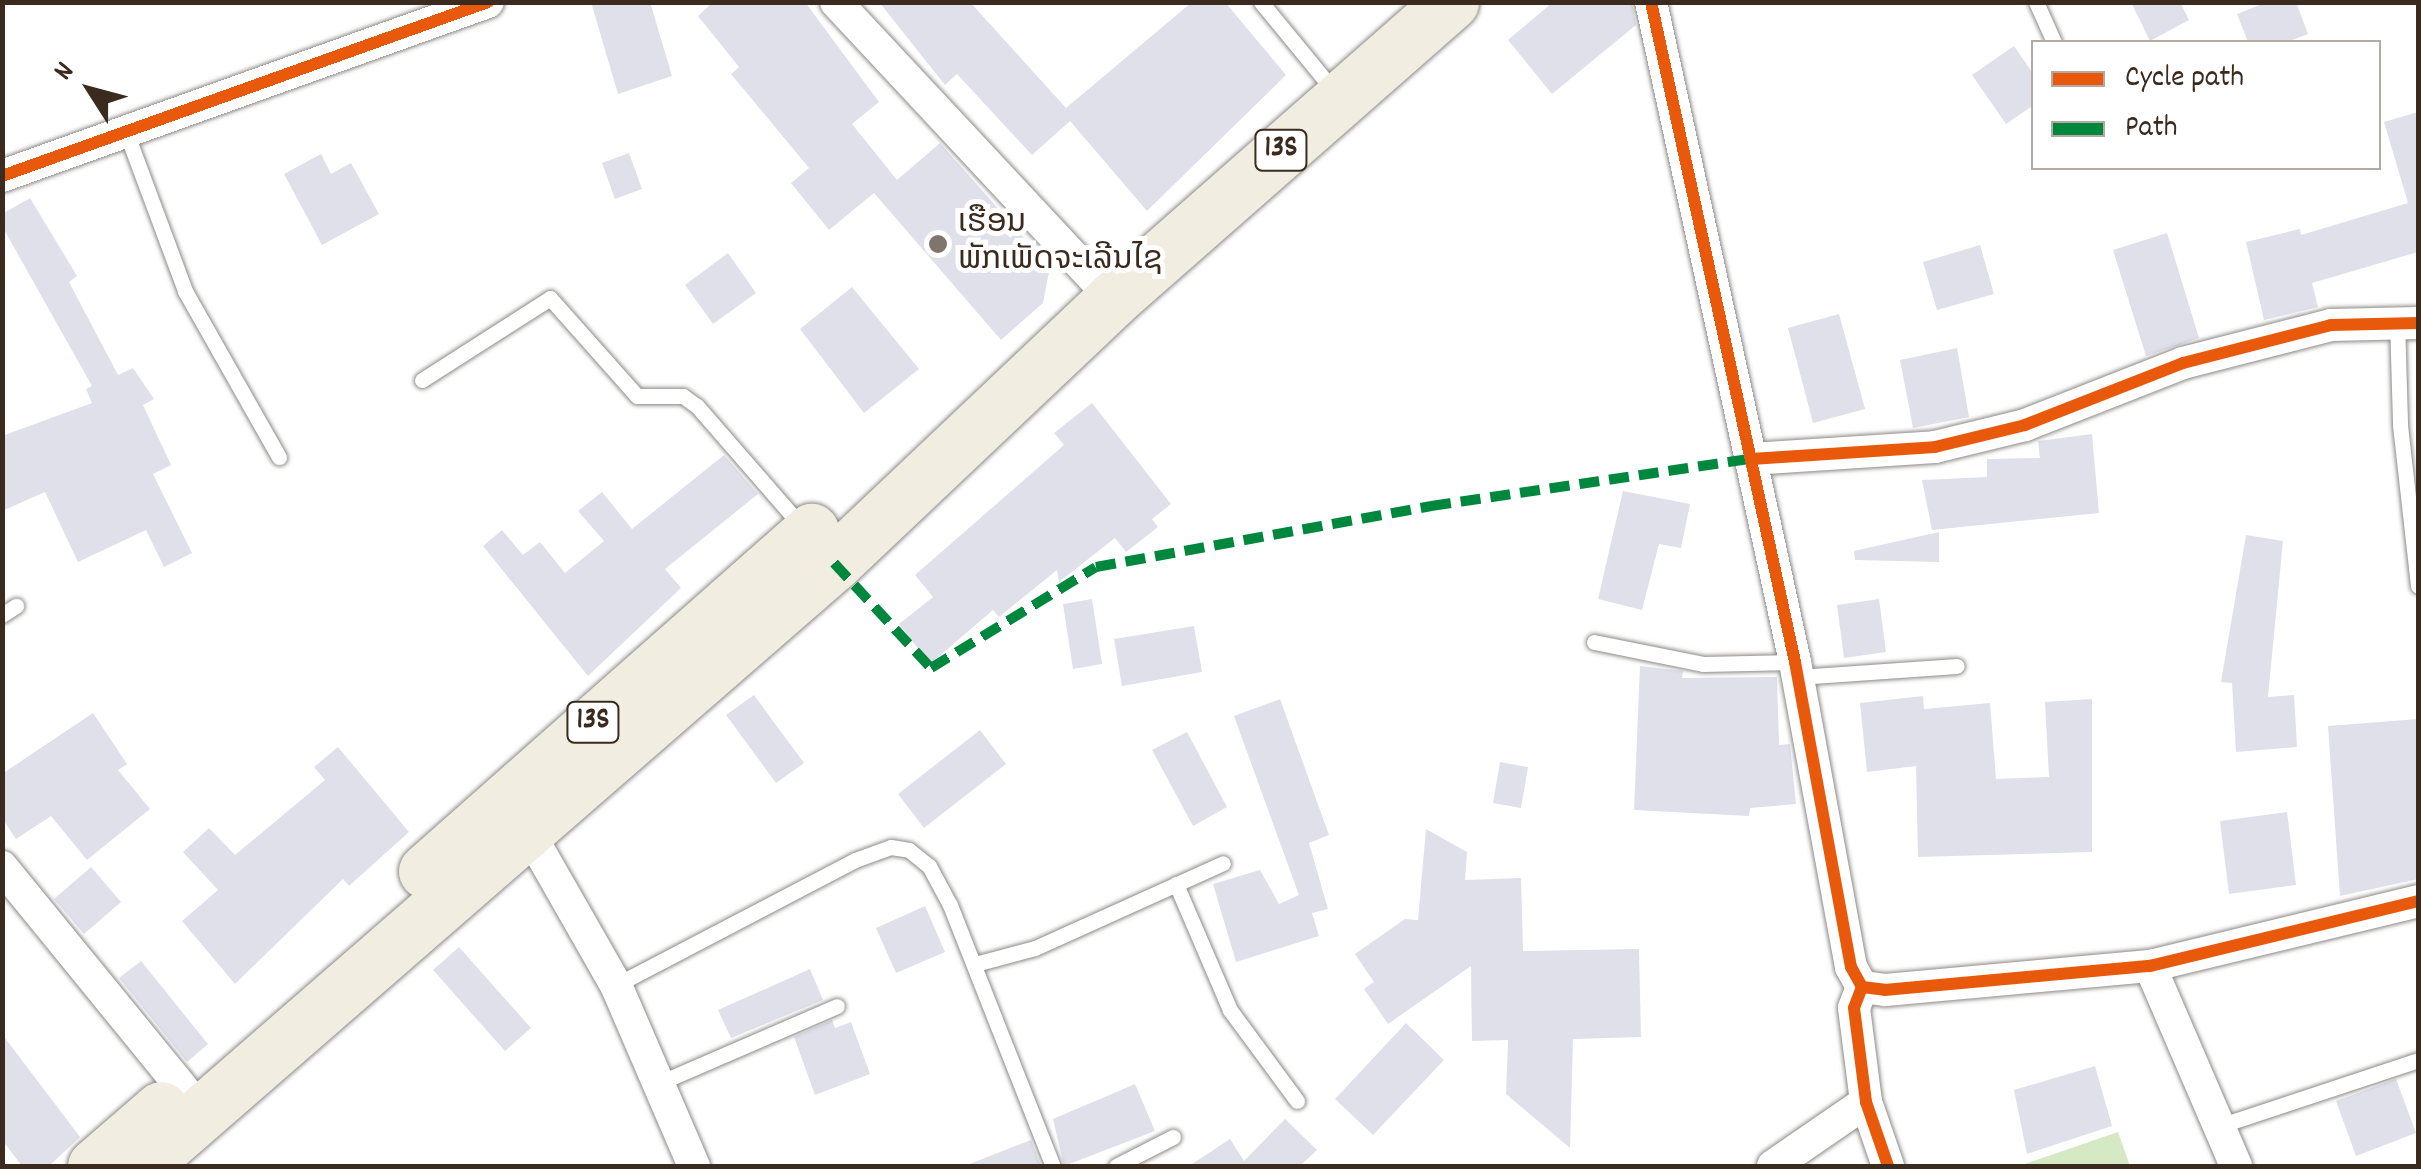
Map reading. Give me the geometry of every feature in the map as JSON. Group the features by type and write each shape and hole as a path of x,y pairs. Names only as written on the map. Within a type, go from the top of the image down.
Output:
{"highway":[{"name":"13S","path":"1329,84 1396,2"},
{"name":"13S","path":"142,1166 808,534 1101,287 1329,84 1451,2"},
{"name":"13S","path":"95,1166 518,813 834,563 1101,287"}],"street":[{"path":"2,176 488,2"},
{"path":"836,2 1101,287"},
{"path":"1651,2 1797,670 1852,967 1862,987 1854,1008 1866,1102 1888,1166"},
{"path":"1751,459 1934,447 2025,426 2184,363 2331,324 2408,322"},
{"path":"518,813 616,985 694,1166"},
{"path":"2,868 183,1089"},
{"path":"1862,987 2150,966 2418,902"},
{"path":"2150,966 2236,1166"},
{"path":"1773,1166 1866,1102"}],"lane":[{"path":"1262,2 1329,84"},
{"path":"2036,2 2053,40"},
{"path":"126,132 185,291 280,457"},
{"path":"422,380 550,298 637,396 682,396 697,406 808,534"},
{"path":"2408,322 2400,425 2418,586"},
{"path":"1594,642 1703,664 1797,670 1957,666"},
{"path":"616,985 891,847 909,850 929,866 975,964 1053,1166"},
{"path":"975,964 1035,948 1222,863"},
{"path":"1176,884 1230,1010 1297,1100"},
{"path":"656,1084 837,1006"},
{"path":"2219,1126 2418,1060"},
{"path":"1116,1166 1173,1137"}],"green space":[{"path":"2118,1132 2130,1166 2019,1166"}],"building":[{"path":"591,2 650,2 672,76 618,94"},
{"path":"713,2 805,2 879,102 852,124 897,180 940,143 1050,267 1043,303 1001,340 874,193 829,230 791,183 809,168 731,74 739,67 698,16"},
{"path":"879,2 970,2 1066,108 1192,2 1225,2 1286,75 1147,211 1070,121 1032,155 957,74 945,85"},
{"path":"1553,2 1632,2 1636,25 1552,94 1508,40"},
{"path":"2131,2 2180,2 2189,20 2150,40"},
{"path":"2267,2 2296,2 2308,34 2292,40 2247,40 2237,14"},
{"path":"2014,46 2031,71 2031,107 2006,124 1972,75"},
{"path":"2418,112 2418,252 2312,283 2318,307 2264,320 2246,242 2300,229 2301,235 2408,203 2384,122"},
{"path":"629,153 642,189 615,199 602,163"},
{"path":"321,154 331,174 351,163 379,214 322,245 284,174"},
{"path":"30,198 77,276 69,282 118,375 133,368 154,399 143,405 171,465 153,474 192,553 164,567 146,530 78,562 45,492 2,511 2,436 92,403 86,389 92,386 2,226 2,214"},
{"path":"2167,233 2199,338 2146,356 2113,250"},
{"path":"1980,245 1994,294 1937,310 1923,262"},
{"path":"728,253 756,293 713,324 685,285"},
{"path":"852,287 919,369 864,413 800,329"},
{"path":"1839,314 1865,409 1813,423 1788,328"},
{"path":"1957,348 1969,417 1913,428 1900,360"},
{"path":"1092,403 1171,504 1152,519 1158,527 1126,552 1115,538 1059,582 1057,570 999,617 993,610 930,664 899,624 933,597 915,575 1064,445 1054,433"},
{"path":"2092,434 2099,513 1932,530 1922,480 1987,477 1987,459 2040,458 2038,441"},
{"path":"724,455 758,494 665,569 681,588 588,676 483,546 502,530 523,555 540,542 565,573 604,541 578,511 602,492 632,529"},
{"path":"1623,491 1690,504 1681,548 1659,544 1642,610 1598,599"},
{"path":"1939,532 1939,562 1855,560 1854,551"},
{"path":"2246,535 2283,541 2268,697 2294,695 2297,747 2236,752 2232,683 2221,682"},
{"path":"1092,599 1102,664 1073,669 1063,604"},
{"path":"1879,599 1886,652 1844,658 1837,605"},
{"path":"1194,626 1202,672 1122,686 1114,639"},
{"path":"1640,666 1683,671 1682,678 1777,677 1779,745 1790,744 1796,804 1750,808 1749,816 1634,810"},
{"path":"754,695 804,763 776,783 726,715"},
{"path":"1923,696 1924,709 1990,703 1996,779 2049,777 2045,702 2092,699 2092,852 1918,857 1916,766 1867,772 1860,703"},
{"path":"1280,699 1329,835 1309,843 1328,909 1312,913 1319,936 1236,962 1213,884 1260,870 1279,904 1299,895 1234,716"},
{"path":"93,713 127,764 118,770 150,809 87,860 51,816 16,839 2,818 2,774"},
{"path":"2418,719 2418,879 2340,896 2328,726"},
{"path":"980,730 1006,764 924,828 898,794"},
{"path":"1187,732 1227,807 1193,826 1152,750"},
{"path":"338,747 409,832 349,886 343,879 235,984 182,921 218,890 183,852 209,828 235,855 325,780 314,767"},
{"path":"1500,762 1528,767 1521,808 1493,803"},
{"path":"2287,812 2296,885 2229,894 2220,821"},
{"path":"1426,829 1467,852 1465,880 1521,878 1523,951 1639,949 1641,1037 1573,1039 1570,1148 1506,1094 1508,1040 1472,1041 1471,966 1388,1024 1364,989 1374,982 1355,954 1405,919 1418,920"},
{"path":"91,867 121,902 84,934 54,899"},
{"path":"925,906 945,952 896,973 876,928"},
{"path":"459,947 531,1028 505,1051 433,970"},
{"path":"141,961 208,1044 187,1062 119,978"},
{"path":"810,969 823,1000 731,1038 718,1010"},
{"path":"832,1020 835,1028 851,1022 870,1074 815,1095 794,1037"},
{"path":"1406,1023 1444,1060 1373,1135 1335,1099"},
{"path":"2,1034 80,1137 49,1166 22,1166 2,1140"},
{"path":"2095,1066 2112,1126 2027,1154 2014,1090"},
{"path":"2396,1079 2416,1133 2356,1156 2336,1101"},
{"path":"1135,1084 1155,1131 1064,1166 1053,1119"},
{"path":"1285,1119 1317,1150 1300,1166 1189,1166 1230,1139 1244,1161"},
{"path":"1031,1140 1041,1166 967,1165"}],"marked path":[{"path":"834,563 931,668 1096,567 1431,506 1751,459"}],"cycle path":[{"path":"2,176 488,2"},
{"path":"1651,2 1795,662 1851,967 1862,987 1854,1008 1866,1102 1888,1166"},
{"path":"1751,459 1935,447 2025,425 2183,363 2331,325 2418,323"},
{"path":"1862,987 1885,990 2150,966 2418,901"}],"place":[{"name":"ເຮືອນ ພັກເພັດຈະເລີນໄຊ","path":"938,244"}]}
